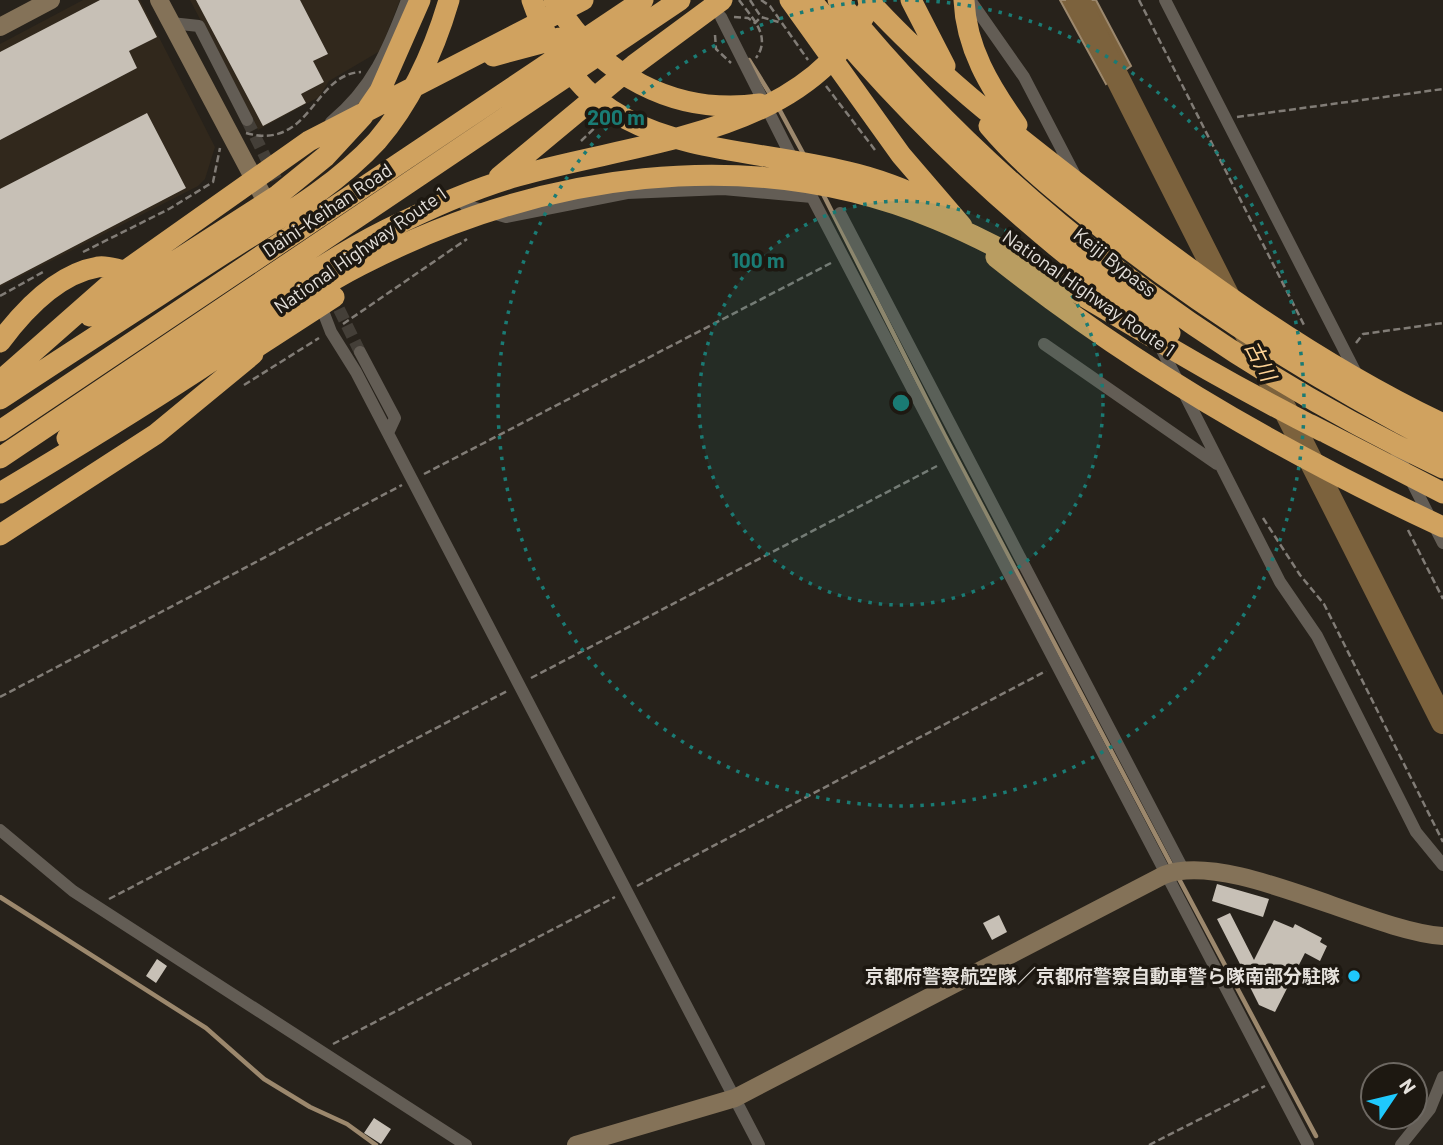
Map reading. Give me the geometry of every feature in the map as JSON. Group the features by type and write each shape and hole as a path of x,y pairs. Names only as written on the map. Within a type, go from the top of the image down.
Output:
{"highway":[{"path":"0,381 68,330 278,195 327,156 362,117 380,91 421,0"},
{"path":"0,399 305,201 354,163 376,142 407,99 433,49 449,0"},
{"path":"533,0 547,37 563,64 600,103 620,116 680,142 876,180 937,204 1229,382 1322,431"},
{"path":"554,0 576,35 629,79 681,100 744,106 804,93 853,67 886,36 911,0 936,51 970,105 1016,156 1164,275 1322,380 1443,446"},
{"path":"0,381 125,271 309,141 583,0"},
{"name":"Daini-Keihan Road","path":"0,431 643,0"},
{"path":"431,76 597,26 657,0"},
{"name":"Daini-Keihan Road","path":"0,457 680,0"},
{"name":"National Highway Route 1","path":"790,0 901,155 956,221 1019,275 1139,359 1331,471 1443,527"},
{"name":"Keiji Bypass","path":"811,0 926,128 1038,230 1141,313 1198,354 1322,431 1443,493"},
{"name":"Keiji Bypass","path":"838,0 988,159 1107,261 1212,337 1280,380 1443,468"},
{"path":"0,484 314,271 386,230 468,193 515,177 703,131 767,106 814,76 831,60 858,30 870,0 926,58 1014,134 1211,286 1340,369 1443,424"},
{"path":"967,0 971,41 982,71 1018,128 1084,202 1164,275"},
{"name":"National Highway Route 1","path":"0,502 77,460 321,306 465,205 634,65 721,9"},
{"path":"0,493 128,417 357,267 468,218 552,192 630,178 671,176 728,175 795,181 905,207 964,231 1040,269"},
{"path":"0,342 29,307 61,282 99,266 125,271"},
{"path":"0,535 156,434 268,341"}],"street":[{"path":"0,27 51,0"},
{"path":"159,0 759,1145"},
{"path":"309,141 361,95 375,75 407,0"},
{"path":"967,0 1024,77 1280,582 1317,636 1416,832 1443,864"},
{"path":"1165,0 1443,543"},
{"path":"721,9 812,197 1056,665 1174,872"},
{"path":"171,23 199,26 245,126"},
{"path":"465,205 494,214 521,216 628,194 723,189 812,197"},
{"path":"840,213 1072,656 1274,1081 1308,1145"},
{"path":"842,255 858,247"},
{"path":"1044,344 1221,466"},
{"path":"360,352 394,418 388,433"},
{"path":"950,460 965,452"},
{"path":"1056,665 1072,656"},
{"path":"0,830 73,891 466,1145"},
{"path":"576,1145 735,1098 1174,872 1199,870 1237,877 1443,936"},
{"path":"1401,1145 1430,1109 1443,1077"}],"path":[{"path":"740,0 763,36 761,52 749,63"},
{"path":"1139,0 1306,330"},
{"path":"726,61 741,65"},
{"path":"245,126 264,138 278,137 314,108 329,88 354,72 375,75"},
{"path":"1227,119 1443,89"},
{"path":"578,144 605,117"},
{"path":"76,256 169,209 213,181 220,146"},
{"path":"237,390 331,332 465,241 494,214"},
{"path":"0,296 52,268"},
{"path":"1346,354 1363,334 1443,323"},
{"path":"1257,509 1300,575 1324,604 1443,842"},
{"path":"1406,526 1443,599"},
{"path":"320,1051 1056,665"},
{"path":"1149,1145 1274,1081"}],"shaded area":[{"path":"83,0 140,0 215,147 205,179 198,186 0,287 0,44"},
{"path":"190,0 400,0 380,51 329,81 319,97 258,130"},
{"path":"1060,0 1096,0 1131,66 1106,84"}],"building":[{"path":"100,0 138,0 157,37 129,51 137,68 0,140 0,52"},
{"path":"196,0 300,0 328,54 313,61 324,82 301,94 306,103 263,126"},
{"path":"147,113 186,188 0,285 0,189"},
{"path":"1217,884 1269,899 1263,917 1212,901"},
{"path":"1230,913 1254,960 1274,920 1293,928 1295,924 1322,938 1320,942 1327,946 1320,961 1305,953 1275,1012 1259,1005 1247,981 1253,970 1240,964 1217,919"},
{"path":"999,915 1007,932 992,940 983,923"},
{"path":"157,959 167,966 156,983 146,976"},
{"path":"374,1118 391,1129 381,1144 364,1133"}],"waterway":[{"name":"古川","path":"1078,0 1443,722"},
{"path":"749,60 772,97"},
{"path":"778,107 804,155"},
{"path":"823,194 945,436 1174,870"},
{"path":"1178,877 1316,1136"},
{"path":"0,897 206,1028 264,1079 310,1107 347,1124 376,1145"}],"tunnel":[{"path":"247,120 284,195"},
{"path":"331,293 360,352"}],"place":[{"name":"京都府警察航空隊／京都府警察自動車警ら隊南部分駐隊","path":"1354,976"}]}
